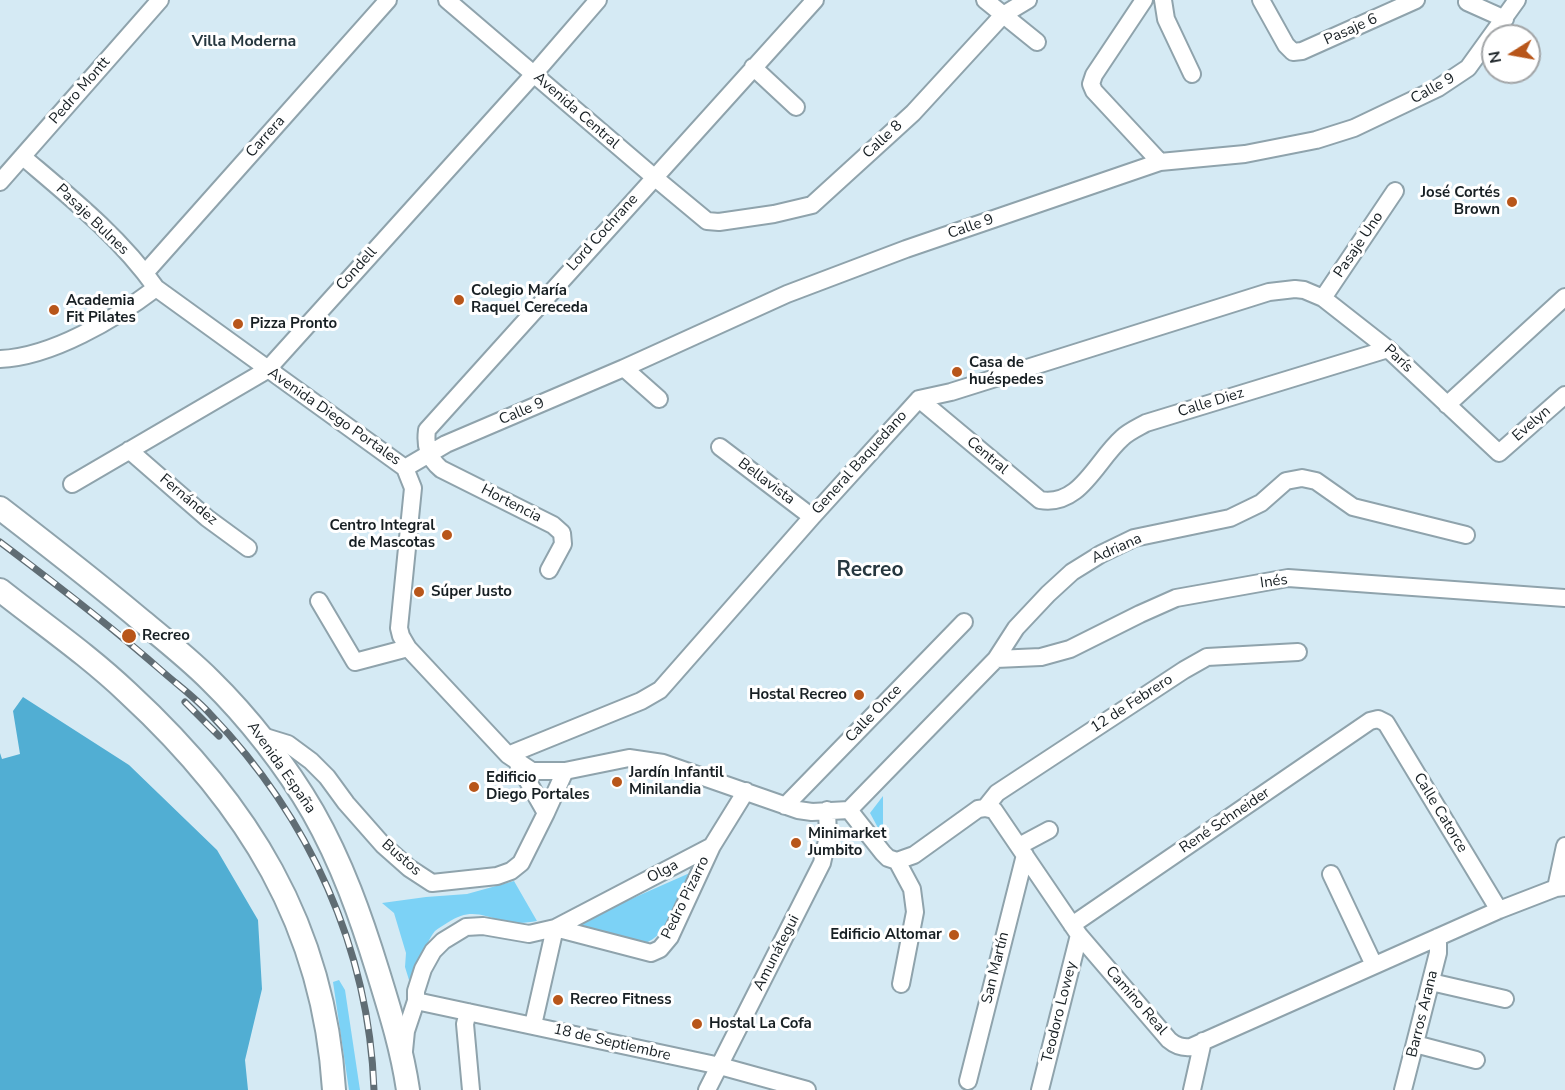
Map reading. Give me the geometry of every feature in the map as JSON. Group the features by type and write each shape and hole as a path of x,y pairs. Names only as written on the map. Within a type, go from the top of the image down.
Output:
{"main road":[{"name":"Avenida España","path":"0,508 80,568 183,656 210,680 262,736 312,811 335,854 358,911 403,1055 408,1090"},
{"path":"0,590 128,692 191,756 230,803 276,878 307,949 327,1026 334,1090"}],"street":[{"name":"Pedro Montt","path":"0,182 160,0"},
{"name":"Carrera","path":"145,273 387,0"},
{"name":"Avenida Central","path":"447,0 708,221"},
{"name":"Condell","path":"72,484 267,370 598,0"},
{"name":"Lord Cochrane","path":"429,453 426,442 427,430 815,0"},
{"path":"985,0 1037,42"},
{"name":"Calle 8","path":"708,221 719,222 774,214 812,205 913,113 1003,15 1028,0"},
{"path":"1144,0 1094,75 1091,84 1094,92 1160,162"},
{"path":"1163,0 1166,19 1192,74"},
{"name":"Pasaje 6","path":"1261,0 1286,45 1293,52 1302,51 1416,0"},
{"name":"Calle 9","path":"429,453 787,294 906,249 1160,162 1245,154 1316,140 1354,128 1438,88 1468,68 1517,0"},
{"path":"1467,2 1505,19"},
{"path":"753,68 796,106"},
{"name":"Pasaje Bulnes","path":"23,157 89,214 145,273 156,288"},
{"name":"Pasaje Uno","path":"1323,298 1395,191"},
{"path":"0,359 43,350 88,331 156,288"},
{"name":"Avenida Diego Portales","path":"156,288 405,468 413,488 399,628 401,636 408,648 513,759"},
{"name":"París","path":"1284,290 1304,290 1323,298 1388,349 1499,453"},
{"name":"General Baquedano","path":"513,759 641,701 660,690 919,399 951,392 1269,292 1284,290"},
{"path":"1447,405 1565,297"},
{"name":"Calle Diez","path":"1060,500 1070,496 1078,489 1121,438 1146,423 1388,349"},
{"path":"624,368 659,399"},
{"name":"Evelyn","path":"1499,453 1565,395"},
{"name":"Central","path":"919,399 1040,500 1050,502 1060,500"},
{"name":"Bellavista","path":"720,447 812,517"},
{"name":"Fernández","path":"129,450 207,518 248,548"},
{"path":"405,468 429,453"},
{"name":"Hortencia","path":"429,453 441,469 553,525 562,533 563,544 549,570"},
{"name":"Adriana","path":"849,810 996,659 1016,628 1048,594 1072,572 1101,554 1134,538 1230,518 1261,503 1286,481 1302,478 1316,481 1353,507 1466,535"},
{"name":"Inés","path":"996,659 1041,657 1070,649 1176,598 1288,578 1565,598"},
{"path":"319,601 355,662 408,648"},
{"name":"Calle Once","path":"785,806 964,622"},
{"name":"12 de Febrero","path":"985,808 997,793 1207,657 1298,652"},
{"name":"Calle Catorce","path":"1378,719 1386,723 1499,910"},
{"name":"René Schneider","path":"1076,930 1370,721 1378,719"},
{"name":"Bustos","path":"262,736 288,744 311,760 383,845 409,868 432,883 497,876 512,871 520,863 566,771"},
{"path":"513,759 532,771 566,771 629,758 663,763 747,790 785,806 812,812 849,810 883,853 888,858 897,861 914,855 978,809 985,808"},
{"path":"513,759 546,813"},
{"path":"712,846 747,790"},
{"name":"Camino Real","path":"985,808 994,810 1076,930 1175,1045 1182,1048 1191,1047 1499,910 1561,888"},
{"name":"Amunátegui","path":"707,1090 822,863 828,836 827,810"},
{"path":"1022,850 1049,830"},
{"name":"Olga","path":"403,1055 406,1031 416,1001 418,983 433,951 453,933 466,927 483,926 529,934 555,928 712,846"},
{"name":"Pedro Pizarro","path":"555,928 651,953 660,950 670,937 712,846"},
{"path":"1561,888 1565,846"},
{"name":"San Martín","path":"968,1081 1022,850"},
{"path":"897,861 912,889 915,912 901,984"},
{"path":"1331,874 1374,965"},
{"path":"533,1025 555,928"},
{"name":"Teodoro Lowey","path":"1040,1090 1076,930"},
{"name":"Barros Arana","path":"1403,1090 1438,953 1438,937"},
{"path":"1431,982 1505,999"},
{"name":"18 de Septiembre","path":"416,1001 720,1066 807,1090"},
{"path":"468,1012 465,1024 471,1090"},
{"path":"1192,1090 1203,1041"},
{"path":"1415,1044 1476,1060"}],"shaded area":[{"path":"23,697 129,765 217,850 258,920 262,989 245,1060 248,1090 0,1090 0,753 2,759 20,754 13,711"},
{"path":"883,796 883,837 870,813"},
{"path":"692,872 667,924 652,940 639,943 576,929 579,922"},
{"path":"514,881 537,921 513,923 475,914 455,918 435,931 414,975 409,980 405,967 406,953 394,913 382,903 467,894"},
{"path":"339,980 345,990 360,1090 349,1090 333,982"}],"railway":[{"path":"0,542 103,622 200,704 246,755 277,797 304,841 327,888 346,936 360,986 370,1037 374,1090"},
{"path":"185,702 219,736"}],"place":[{"name":"José Cortés Brown","path":"1512,202"},
{"name":"Colegio María Raquel Cereceda","path":"459,300"},
{"name":"Academia Fit Pilates","path":"54,310"},
{"name":"Pizza Pronto","path":"238,324"},
{"name":"Casa de huéspedes","path":"957,372"},
{"name":"Centro Integral de Mascotas","path":"447,535"},
{"name":"Súper Justo","path":"419,592"},
{"name":"Recreo","path":"129,636"},
{"name":"Hostal Recreo","path":"859,695"},
{"name":"Jardín Infantil Minilandia","path":"617,782"},
{"name":"Edificio Diego Portales","path":"474,787"},
{"name":"Minimarket Jumbito","path":"796,843"},
{"name":"Edificio Altomar","path":"954,935"},
{"name":"Recreo Fitness","path":"558,1000"},
{"name":"Hostal La Cofa","path":"697,1024"}],"district":[{"name":"Villa Moderna","path":"244,42"},
{"name":"Recreo","path":"870,571"}]}
